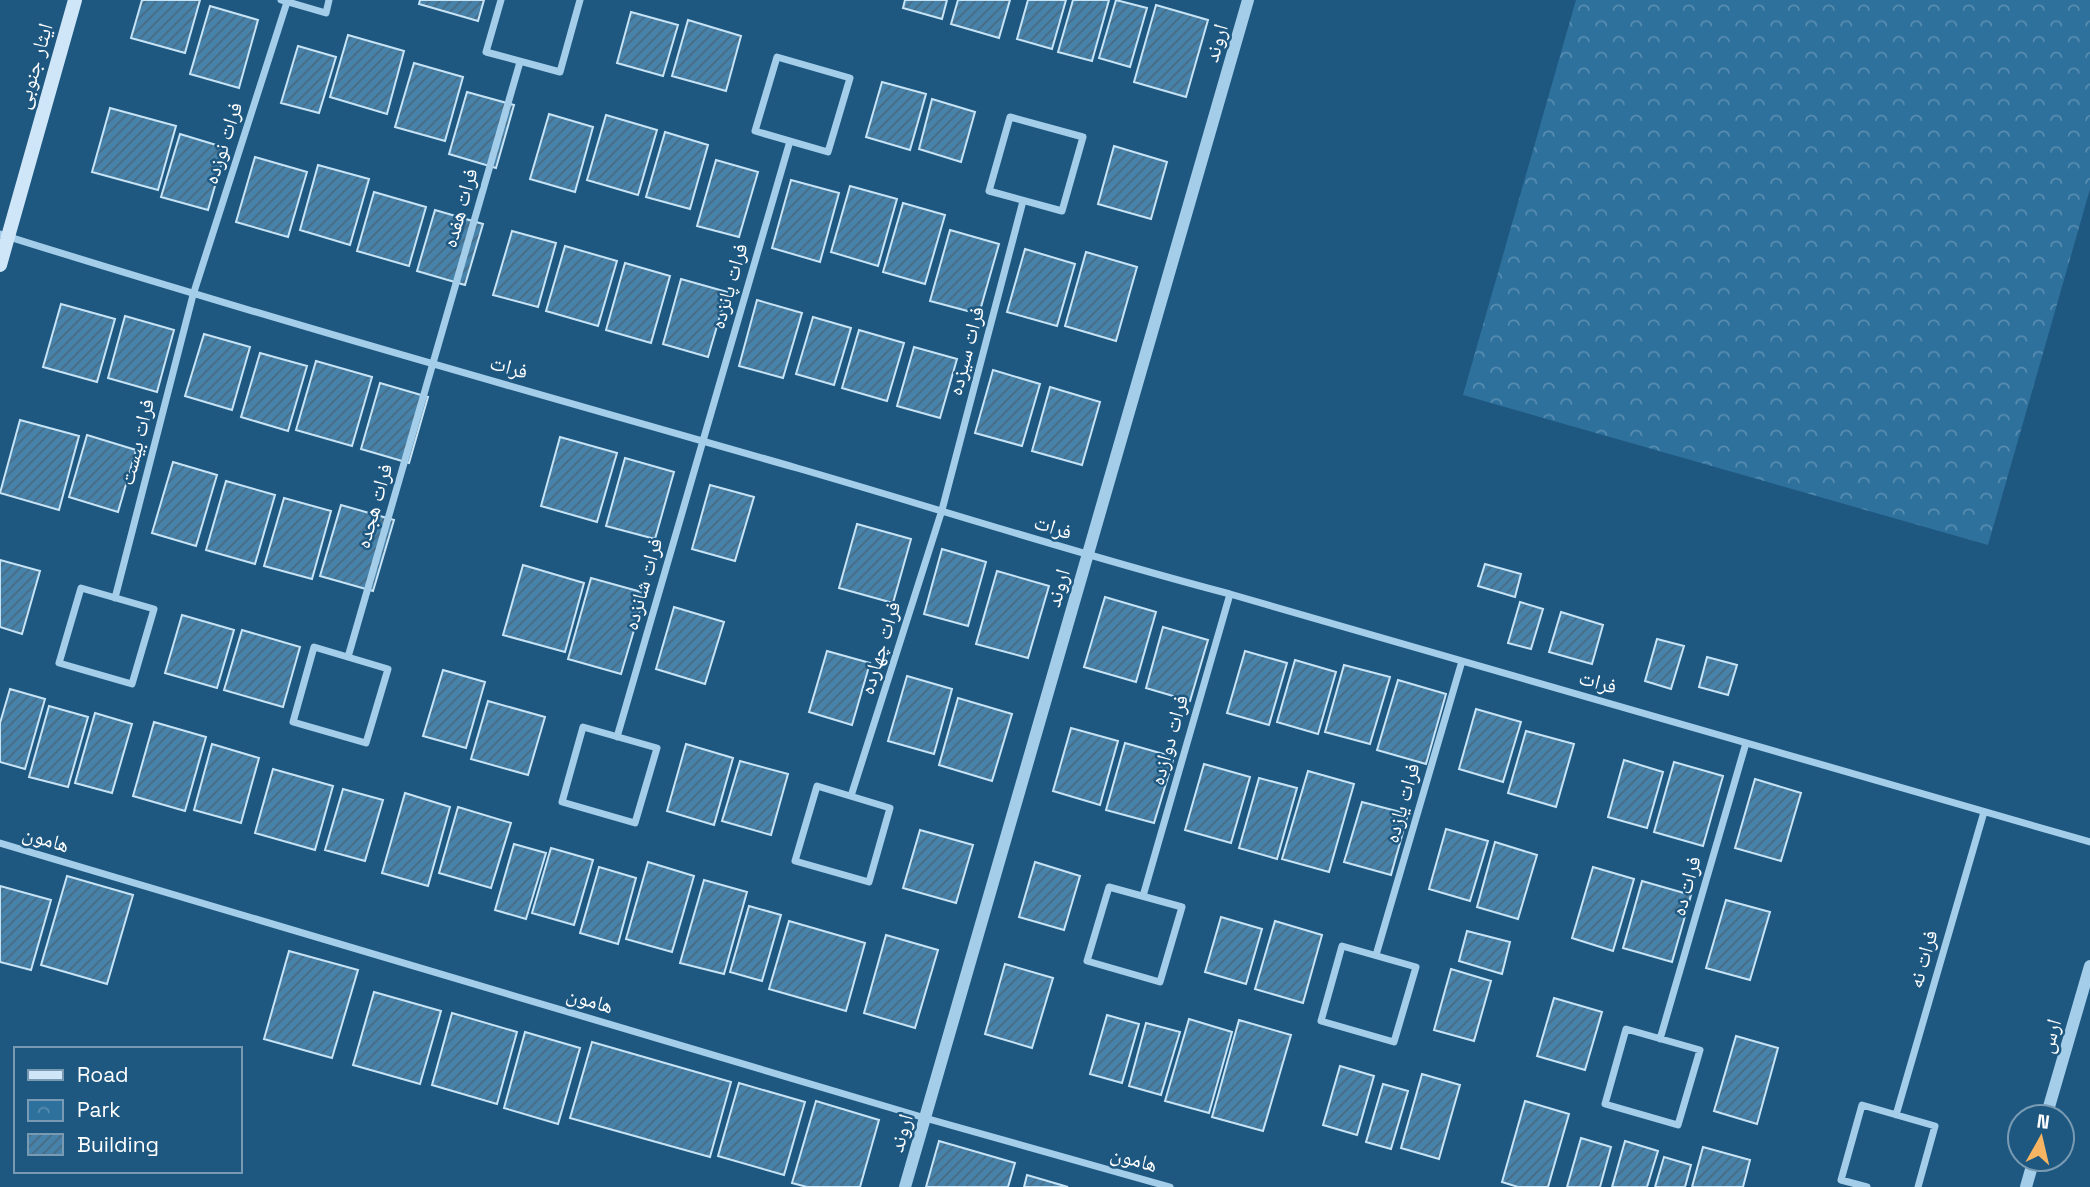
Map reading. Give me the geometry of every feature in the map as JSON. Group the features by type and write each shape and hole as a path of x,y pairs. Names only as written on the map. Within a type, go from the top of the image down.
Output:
{"main road":[{"name":"ایثار جنوبی","path":"0,265 4,236 75,0"}],"street":[{"path":"284,1 326,13 329,0"},
{"path":"501,0 486,52 559,72 580,0"},
{"name":"اروند","path":"905,1187 1248,0"},
{"name":"فرات نوزده","path":"193,295 284,1"},
{"path":"777,57 850,78 828,152 790,141 755,131 777,57"},
{"name":"فرات هفده","path":"433,363 520,62"},
{"path":"1010,117 1083,137 1062,211 1023,201 989,191 1010,117"},
{"name":"فرات پانزده","path":"703,441 790,141"},
{"name":"فرات سیزده","path":"942,510 1023,201"},
{"name":"فرات","path":"4,236 193,295 942,510 1087,557 1230,594 2090,842"},
{"name":"فرات بیست","path":"115,598 193,295"},
{"name":"فرات هجده","path":"348,657 433,363"},
{"name":"فرات شانزده","path":"617,737 703,441"},
{"name":"فرات چهارده","path":"851,796 942,510"},
{"path":"81,588 115,598 154,609 132,684 59,663 81,588"},
{"name":"فرات دوازده","path":"1143,896 1230,594"},
{"path":"314,648 348,657 388,669 366,743 293,722 314,648"},
{"name":"فرات یازده","path":"1376,955 1462,661"},
{"path":"583,727 617,737 657,748 635,823 562,802 583,727"},
{"name":"فرات ده","path":"1660,1039 1746,743"},
{"path":"817,786 851,796 890,808 869,882 795,861 817,786"},
{"name":"فرات نه","path":"1896,1115 1984,812"},
{"name":"هامون","path":"0,843 925,1118 1170,1187"},
{"path":"1109,887 1143,896 1182,907 1160,982 1087,961 1109,887"},
{"path":"1342,946 1376,955 1416,967 1394,1042 1321,1021 1342,946"},
{"name":"ارس","path":"2050,1103 2090,966"},
{"path":"1626,1029 1660,1039 1700,1050 1678,1125 1605,1104 1626,1029"},
{"path":"1867,1187 1841,1180 1862,1105 1936,1126 1918,1187"}],"green space":[{"path":"1576,0 2090,0 2090,189 1988,545 1463,395"}],"building":[{"path":"142,0 200,0 185,53 131,38"},
{"path":"420,0 484,0 478,21 419,4"},
{"path":"905,0 947,0 942,19 903,8"},
{"path":"958,0 1010,0 999,38 951,24"},
{"path":"1028,0 1066,0 1052,49 1017,39"},
{"path":"1073,0 1109,0 1092,61 1058,52"},
{"path":"1116,0 1147,8 1130,67 1099,58"},
{"path":"1156,5 1208,20 1186,97 1134,82"},
{"path":"210,6 258,20 239,88 190,74"},
{"path":"631,12 678,25 663,76 617,63"},
{"path":"688,20 741,36 726,91 672,76"},
{"path":"348,35 404,51 387,114 330,97"},
{"path":"298,46 336,57 319,113 281,103"},
{"path":"414,63 463,77 445,141 395,127"},
{"path":"882,82 926,94 910,150 866,137"},
{"path":"467,92 514,105 496,168 449,154"},
{"path":"932,99 975,112 961,162 919,149"},
{"path":"110,108 176,126 158,190 92,172"},
{"path":"549,114 593,127 575,192 530,179"},
{"path":"606,115 657,130 638,195 587,180"},
{"path":"665,132 708,145 690,209 646,197"},
{"path":"180,134 226,148 208,210 161,197"},
{"path":"1114,146 1167,162 1151,219 1098,204"},
{"path":"255,157 307,172 288,237 236,222"},
{"path":"716,160 758,172 739,237 697,226"},
{"path":"318,165 369,179 350,245 300,230"},
{"path":"791,180 839,193 820,262 772,248"},
{"path":"850,186 897,199 878,266 831,252"},
{"path":"374,192 426,207 409,266 357,251"},
{"path":"903,203 945,215 925,284 883,272"},
{"path":"435,210 483,224 465,285 417,271"},
{"path":"950,230 999,244 979,314 930,301"},
{"path":"512,231 556,243 538,307 493,295"},
{"path":"565,246 617,261 598,326 546,311"},
{"path":"1025,249 1075,264 1057,326 1007,312"},
{"path":"1086,252 1137,267 1116,341 1065,326"},
{"path":"625,263 670,276 651,343 606,330"},
{"path":"681,279 727,292 708,357 663,344"},
{"path":"757,300 802,313 783,378 739,366"},
{"path":"61,304 115,319 97,382 43,367"},
{"path":"125,316 174,330 157,392 108,378"},
{"path":"813,317 851,328 834,385 796,374"},
{"path":"859,330 904,343 887,401 842,388"},
{"path":"204,334 250,347 232,410 185,396"},
{"path":"914,347 957,359 940,418 897,406"},
{"path":"260,353 307,366 288,431 241,417"},
{"path":"316,361 372,377 352,446 296,430"},
{"path":"993,370 1040,384 1022,446 975,433"},
{"path":"380,383 428,397 409,463 361,449"},
{"path":"1050,387 1100,402 1082,465 1032,451"},
{"path":"20,420 79,436 59,510 0,493"},
{"path":"87,435 136,450 118,512 69,497"},
{"path":"560,437 617,453 597,522 541,506"},
{"path":"625,458 674,472 655,539 606,526"},
{"path":"173,462 217,475 196,546 152,533"},
{"path":"226,481 275,495 255,564 206,550"},
{"path":"710,485 754,497 735,561 692,549"},
{"path":"284,498 331,511 312,579 264,566"},
{"path":"341,505 394,520 373,591 320,576"},
{"path":"857,524 911,539 893,603 839,588"},
{"path":"942,549 986,562 968,626 924,614"},
{"path":"0,560 40,571 22,634 0,627"},
{"path":"1485,564 1521,574 1515,597 1478,586"},
{"path":"523,565 584,583 565,652 503,635"},
{"path":"997,571 1049,586 1028,658 976,644"},
{"path":"591,578 645,593 621,674 568,659"},
{"path":"1105,597 1156,612 1136,682 1084,667"},
{"path":"1520,602 1543,609 1531,649 1508,643"},
{"path":"674,607 724,622 705,684 656,669"},
{"path":"1561,612 1603,625 1592,664 1549,652"},
{"path":"182,615 234,630 217,688 165,673"},
{"path":"1163,627 1208,640 1190,701 1146,688"},
{"path":"242,630 300,647 283,707 224,690"},
{"path":"1657,639 1684,646 1671,689 1645,681"},
{"path":"827,651 870,663 852,725 809,712"},
{"path":"1245,651 1287,663 1269,725 1227,713"},
{"path":"1707,657 1737,665 1728,695 1699,687"},
{"path":"1295,660 1336,672 1318,734 1277,722"},
{"path":"1344,665 1390,677 1370,744 1325,732"},
{"path":"443,670 485,682 466,748 423,736"},
{"path":"907,676 952,689 934,754 888,741"},
{"path":"1398,680 1446,694 1426,764 1377,750"},
{"path":"10,689 45,699 25,769 0,762 0,723"},
{"path":"958,698 1012,714 992,781 939,765"},
{"path":"488,701 545,717 528,775 471,759"},
{"path":"49,706 88,717 68,787 29,777"},
{"path":"1476,709 1521,722 1503,782 1459,769"},
{"path":"95,713 132,724 112,793 75,783"},
{"path":"154,722 206,737 185,811 133,796"},
{"path":"1071,728 1118,741 1100,805 1053,791"},
{"path":"1526,731 1574,744 1556,807 1508,793"},
{"path":"1125,743 1174,757 1154,823 1106,810"},
{"path":"212,744 259,758 241,823 194,810"},
{"path":"686,744 733,758 714,825 667,811"},
{"path":"1624,760 1663,772 1647,828 1608,817"},
{"path":"740,761 788,774 771,835 722,821"},
{"path":"1674,762 1723,776 1703,846 1654,832"},
{"path":"1204,764 1250,777 1231,843 1185,830"},
{"path":"273,769 333,786 315,850 255,833"},
{"path":"1308,771 1354,784 1329,872 1282,859"},
{"path":"1259,778 1297,788 1277,859 1239,848"},
{"path":"1755,779 1801,793 1781,861 1735,848"},
{"path":"343,789 383,800 365,861 325,850"},
{"path":"405,793 450,807 428,886 382,873"},
{"path":"1362,802 1408,814 1391,875 1344,862"},
{"path":"458,807 511,823 491,888 439,873"},
{"path":"1446,829 1488,841 1470,901 1429,889"},
{"path":"920,830 973,845 956,903 903,888"},
{"path":"1495,842 1537,855 1518,919 1477,907"},
{"path":"514,844 546,853 526,919 495,910"},
{"path":"551,848 593,860 574,925 532,913"},
{"path":"648,862 694,876 672,952 626,939"},
{"path":"1035,862 1080,876 1064,930 1019,917"},
{"path":"599,867 636,878 618,944 580,933"},
{"path":"1593,867 1634,879 1613,951 1572,938"},
{"path":"67,876 133,895 107,984 41,965"},
{"path":"704,880 747,892 724,974 680,963"},
{"path":"1642,881 1691,895 1672,962 1623,948"},
{"path":"0,886 51,900 31,970 0,962"},
{"path":"1726,900 1770,912 1750,980 1706,968"},
{"path":"749,906 781,915 762,981 730,972"},
{"path":"1221,917 1262,929 1246,984 1205,972"},
{"path":"789,921 865,943 846,1011 769,989"},
{"path":"1275,921 1322,935 1303,1003 1255,989"},
{"path":"1467,931 1510,942 1502,974 1459,961"},
{"path":"886,935 938,950 915,1028 864,1013"},
{"path":"289,951 358,970 332,1058 264,1039"},
{"path":"1005,964 1053,978 1032,1048 985,1034"},
{"path":"1451,969 1491,981 1474,1041 1434,1030"},
{"path":"374,992 441,1011 420,1084 353,1065"},
{"path":"1554,998 1602,1012 1585,1070 1537,1056"},
{"path":"452,1013 517,1032 497,1104 432,1085"},
{"path":"1107,1015 1139,1024 1122,1083 1090,1074"},
{"path":"1189,1019 1232,1032 1209,1113 1165,1101"},
{"path":"1239,1020 1291,1035 1263,1131 1212,1117"},
{"path":"1146,1023 1180,1032 1161,1095 1129,1086"},
{"path":"525,1032 580,1048 558,1124 504,1108"},
{"path":"1736,1036 1778,1048 1757,1124 1714,1111"},
{"path":"592,1042 731,1082 710,1157 570,1118"},
{"path":"1340,1066 1374,1076 1357,1135 1323,1125"},
{"path":"1422,1074 1460,1085 1439,1159 1401,1148"},
{"path":"739,1083 805,1102 784,1175 718,1156"},
{"path":"1383,1084 1408,1091 1391,1149 1366,1142"},
{"path":"816,1101 879,1120 860,1187 807,1187 792,1183"},
{"path":"1525,1101 1569,1114 1548,1187 1518,1187 1502,1182"},
{"path":"1581,1138 1611,1147 1600,1187 1567,1187"},
{"path":"939,1141 1015,1163 1008,1187 926,1187"},
{"path":"1625,1141 1658,1151 1647,1187 1612,1187"},
{"path":"1703,1147 1750,1160 1743,1187 1692,1187"},
{"path":"1664,1157 1691,1165 1685,1187 1655,1187"},
{"path":"1027,1175 1068,1187 1024,1187"}]}
